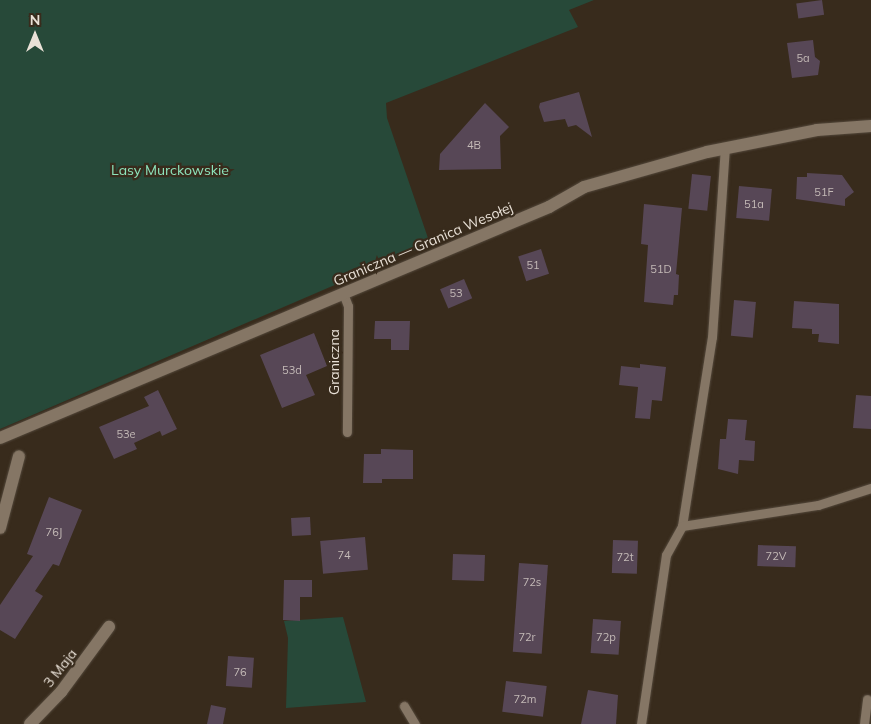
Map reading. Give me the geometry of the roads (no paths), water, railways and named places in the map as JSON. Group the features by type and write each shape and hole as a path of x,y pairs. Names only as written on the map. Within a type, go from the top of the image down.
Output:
{"street":[{"name":"Graniczna — Granica Wesołej","path":"0,438 549,207 584,187 725,148 817,130 871,126"},
{"path":"0,528 19,456"},
{"name":"3 Maja","path":"30,724 61,692 110,627"}],"lane":[{"path":"641,724 666,554 682,526 712,337 725,148"},
{"name":"Graniczna","path":"343,293 348,306 347,432"},
{"path":"682,526 818,505 871,488"},
{"path":"864,724 867,699"},
{"path":"404,706 415,724"}],"park label":[{"name":"Lasy Murckowskie","path":"170,170"}]}
